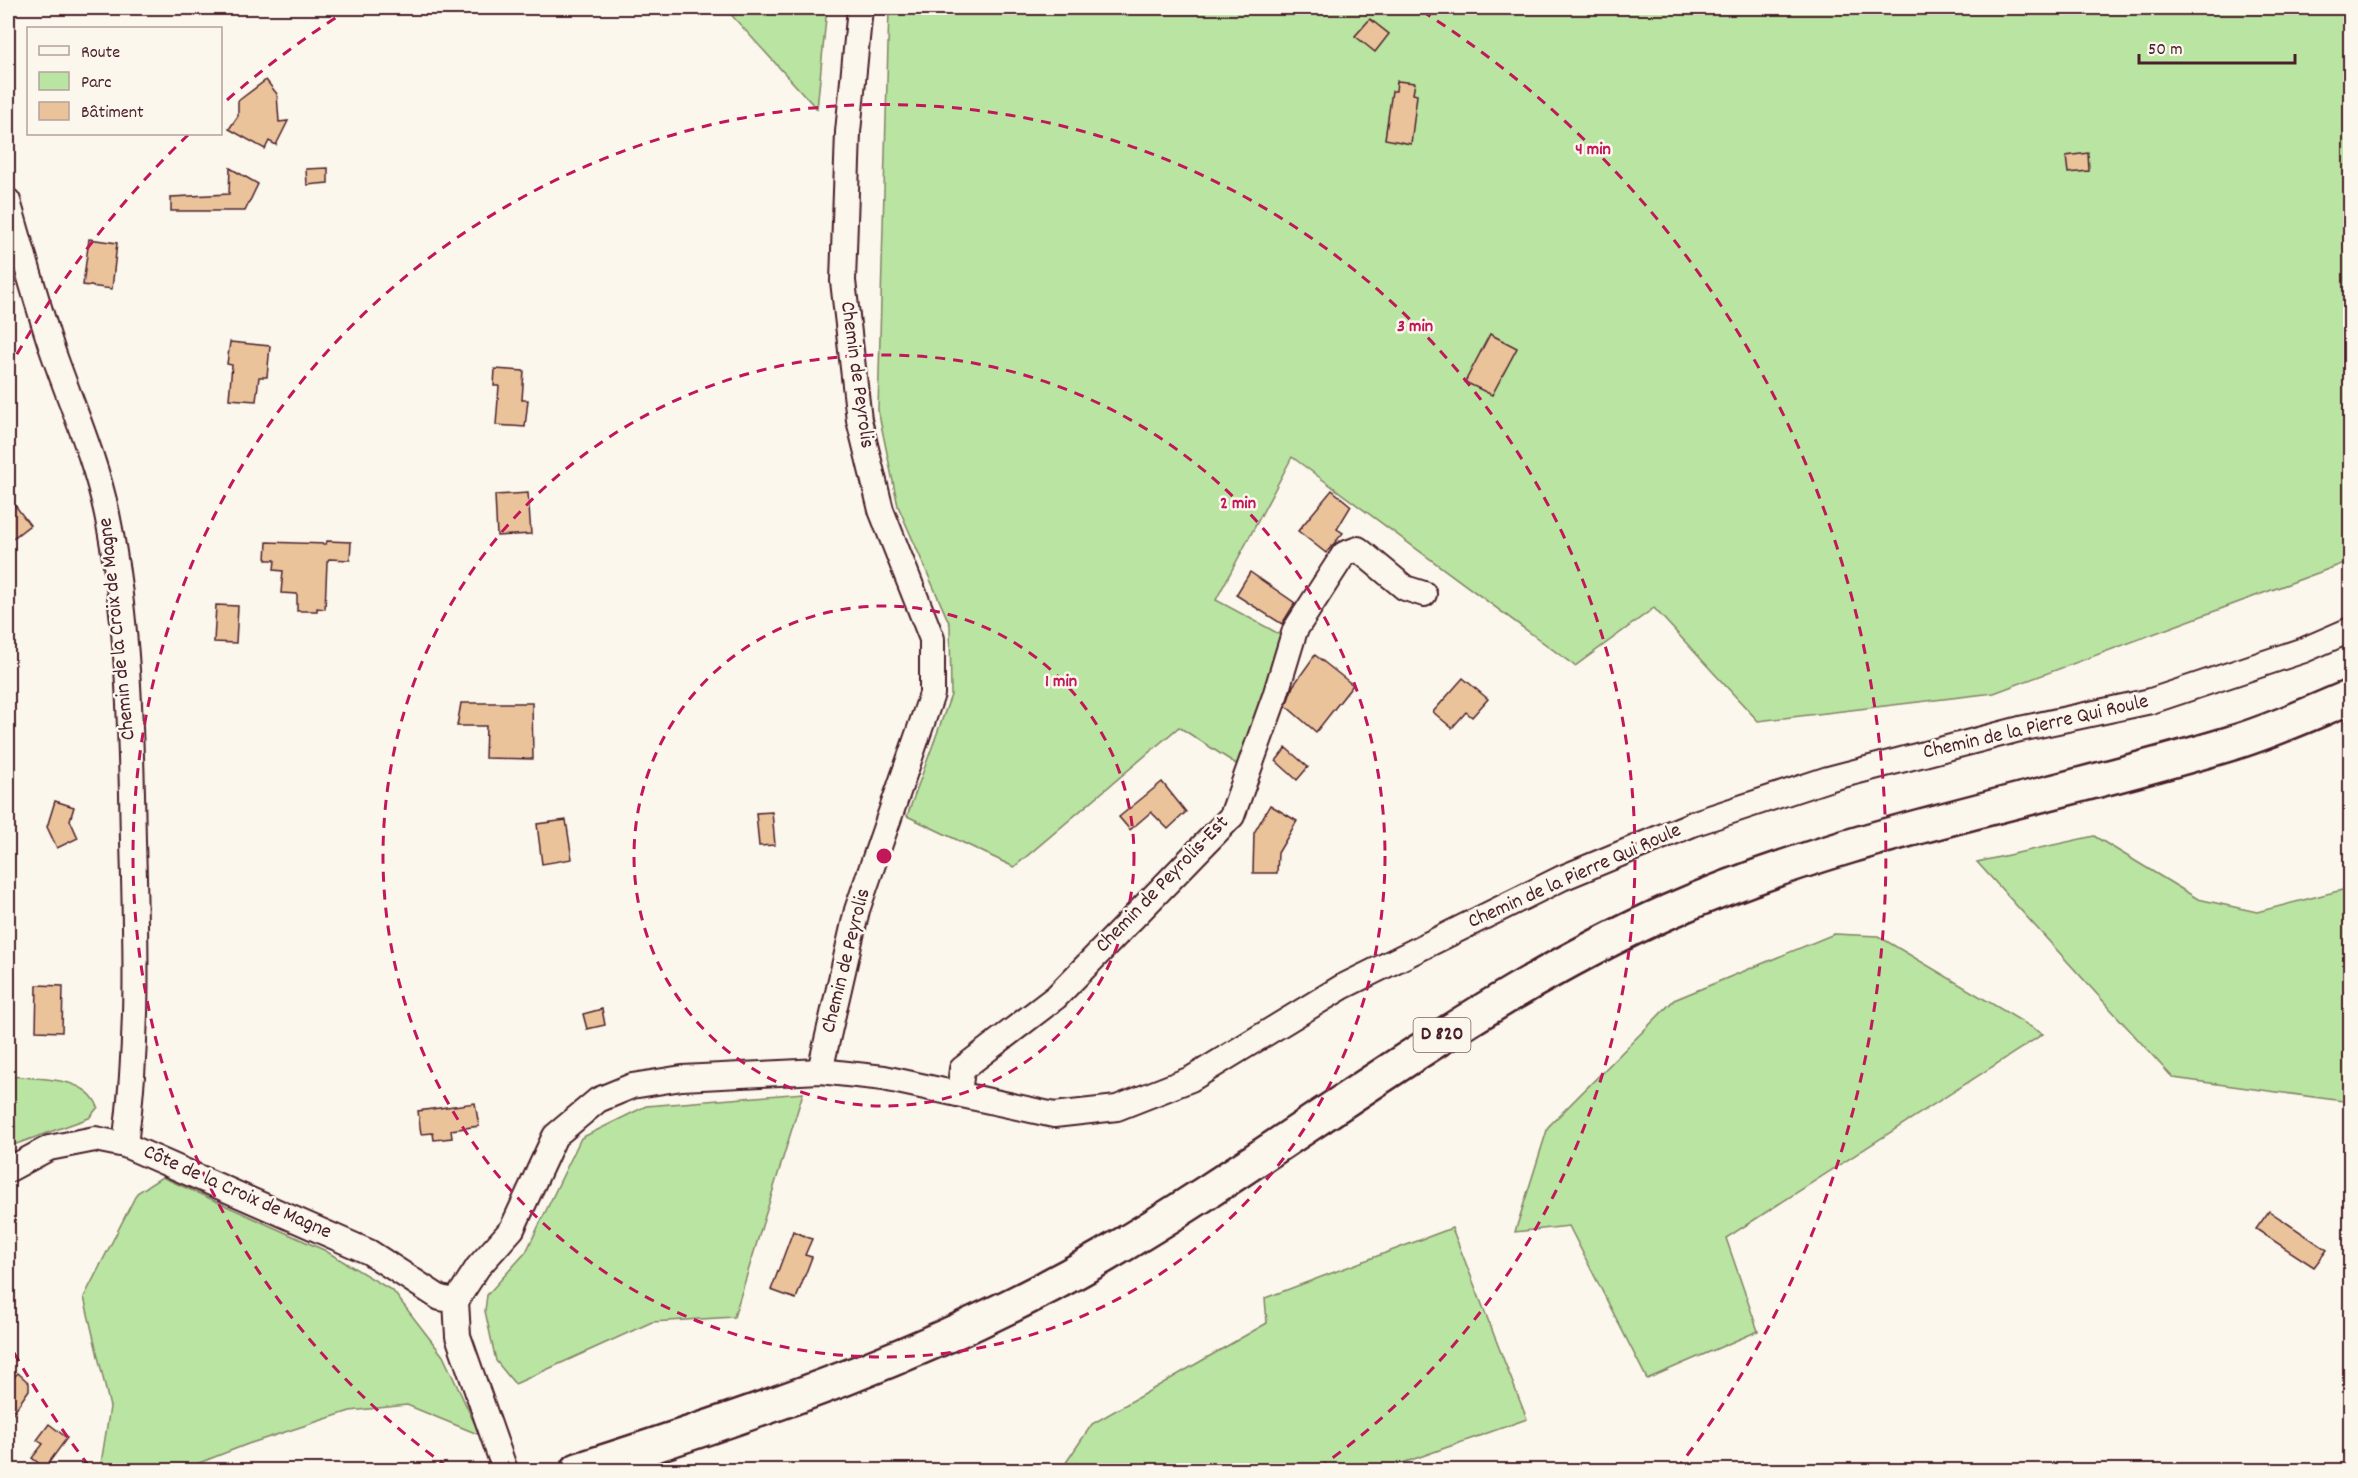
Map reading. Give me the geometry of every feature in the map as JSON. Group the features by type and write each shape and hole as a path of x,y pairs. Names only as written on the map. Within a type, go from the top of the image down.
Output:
{"main road":[{"name":"D 820","path":"578,1470 750,1414 876,1368 993,1316 1103,1256 1206,1192 1449,1030 1556,967 1670,911 1768,872 1912,829 2101,781 2238,742 2350,697"}],"street":[{"name":"Chemin de Peyrolis","path":"820,1071 857,910 932,694 932,639 881,510 859,420 843,281 848,132 860,8"},
{"name":"Chemin de la Croix de Magne","path":"8,201 52,349 78,414 98,479 107,513 117,578 129,694 137,1002 135,1070 126,1145"},
{"name":"Chemin de Peyrolis-Est","path":"959,1094 962,1069 1056,997 1232,816 1275,696 1295,630 1344,554 1358,549 1405,588 1424,594"},
{"name":"Chemin de la Pierre Qui Roule","path":"820,1071 884,1078 1054,1115 1117,1108 1191,1079 1342,987 1562,878 1695,823 1840,776 2020,729 2151,701 2304,650 2350,630"},
{"path":"505,1470 458,1336 456,1301 478,1267 512,1229 555,1136 598,1100 632,1086 681,1078 820,1071"},
{"name":"Côte de la Croix de Magne","path":"8,1170 50,1148 95,1139 126,1145 369,1252 440,1298 456,1301"}],"green space":[{"path":"725,8 827,8 817,109"},
{"path":"889,8 2350,8 2350,561 1994,693 1758,721 1654,608 1575,666 1292,457 1216,600 1281,635 1244,769 1179,727 1014,867 907,816 951,695 950,625 898,506 878,410"},
{"path":"2094,836 2198,899 2257,912 2350,888 2350,1102 2173,1078 1977,862"},
{"path":"1834,934 1878,936 2043,1034 1726,1238 1758,1331 1647,1379 1569,1226 1515,1232 1548,1127 1674,1000"},
{"path":"8,1076 72,1084 83,1089 98,1107 89,1118 8,1147"},
{"path":"803,1093 734,1317 652,1322 515,1384 496,1361 485,1311 487,1295 526,1252 581,1138 646,1106"},
{"path":"162,1177 324,1250 393,1291 443,1356 480,1435 407,1405 350,1411 248,1444 181,1470 100,1470 110,1407 84,1297 137,1193"},
{"path":"1452,1228 1527,1419 1383,1470 1061,1470 1092,1424 1267,1323 1265,1298"}],"building":[{"path":"1370,19 1389,34 1375,52 1355,36"},
{"path":"266,80 277,94 279,122 288,121 276,145 269,141 265,149 229,129 238,116 238,101"},
{"path":"1397,81 1415,83 1413,94 1417,95 1411,144 1385,139 1392,91 1396,91"},
{"path":"2088,153 2089,171 2068,173 2066,156"},
{"path":"230,168 258,184 245,211 171,211 171,197 229,194"},
{"path":"328,168 328,183 307,185 306,169"},
{"path":"89,239 117,243 112,289 83,285"},
{"path":"1490,334 1517,348 1492,395 1465,382"},
{"path":"230,342 270,346 267,377 259,377 256,401 229,399 232,365 227,364"},
{"path":"495,369 524,371 522,400 528,400 525,427 496,425 499,386 494,386"},
{"path":"1332,490 1351,506 1337,529 1343,533 1326,553 1298,531"},
{"path":"528,493 531,534 497,536 495,495"},
{"path":"8,496 30,525 8,542"},
{"path":"327,541 351,542 350,560 329,559 327,562 325,609 297,611 297,594 281,593 283,571 274,570 275,560 266,560 267,542 326,544"},
{"path":"1250,572 1295,603 1282,624 1236,595"},
{"path":"216,605 238,606 236,643 214,642"},
{"path":"1315,655 1353,685 1316,732 1286,706 1293,686"},
{"path":"1463,678 1488,699 1472,717 1466,712 1452,728 1433,712"},
{"path":"461,703 532,703 533,759 485,758 486,726 457,726"},
{"path":"1286,748 1308,767 1297,780 1276,761"},
{"path":"1162,782 1186,812 1168,829 1151,812 1130,830 1119,817"},
{"path":"55,801 74,807 70,820 78,838 57,848 47,827"},
{"path":"1270,805 1297,821 1278,853 1277,873 1253,873 1254,833"},
{"path":"772,812 775,845 759,846 756,813"},
{"path":"566,820 572,859 542,864 537,824"},
{"path":"37,985 63,986 62,1032 36,1031"},
{"path":"602,1009 605,1025 587,1029 583,1014"},
{"path":"475,1103 479,1126 451,1130 452,1138 434,1140 433,1133 421,1134 418,1111"},
{"path":"2269,1211 2327,1250 2314,1267 2256,1229"},
{"path":"793,1231 812,1239 805,1255 812,1257 796,1299 771,1290"},
{"path":"18,1373 29,1383 29,1390 8,1420 8,1383"},
{"path":"49,1424 67,1438 45,1468 32,1458 43,1444 37,1440"}]}
